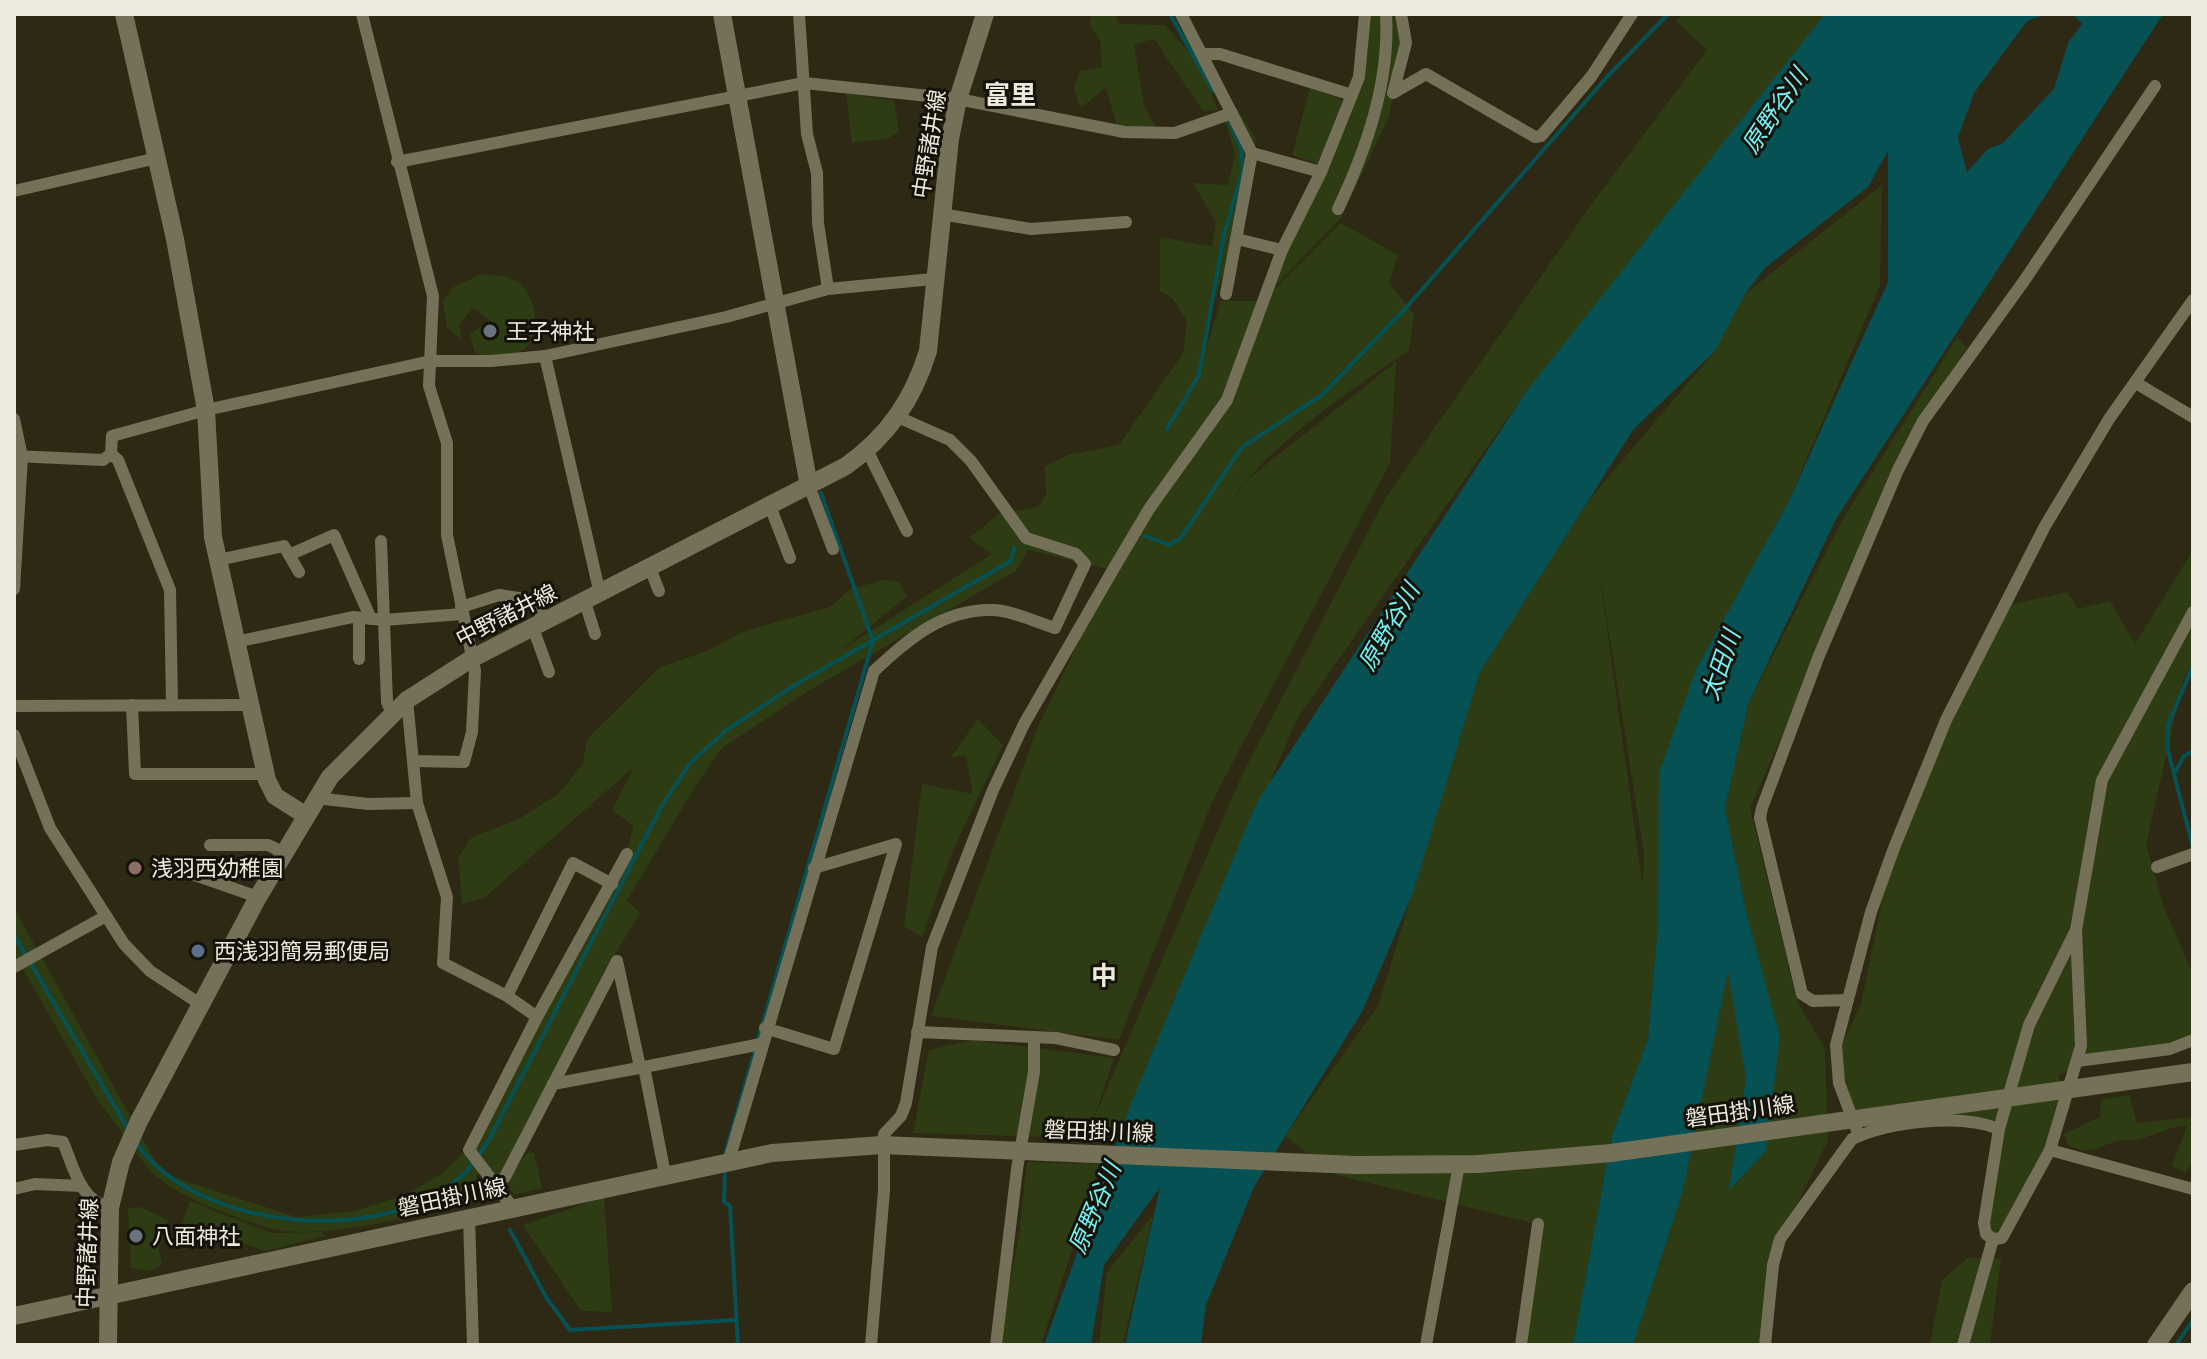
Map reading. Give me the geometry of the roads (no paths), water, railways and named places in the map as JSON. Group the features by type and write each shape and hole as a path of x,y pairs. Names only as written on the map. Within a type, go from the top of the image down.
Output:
{"main road":[{"path":"124,14 157,158 206,410 210,518 265,774 275,796 305,815"},
{"path":"722,14 809,486"},
{"name":"中野諸井線","path":"108,1345 110,1208 121,1162 139,1121 258,897 330,777 407,700 471,659 809,486 867,450 898,417 918,384 928,351 933,279 958,99 985,14"},
{"name":"磐田掛川線","path":"14,1316 729,1160 814,1148 889,1146 1356,1165 1478,1164 1611,1153 2193,1072"},
{"path":"2156,1345 2193,1291"}],"street":[{"path":"362,14 433,296 429,386 447,443 447,535 475,671 472,732 464,762 413,761"},
{"path":"799,14 807,134 817,173 818,223 828,289"},
{"path":"1181,14 1228,114 1252,153 1226,294"},
{"path":"1338,209 1353,173 1386,69 1386,14"},
{"path":"1401,14 1406,43 1393,93 1426,74 1535,137 1541,136 1591,77 1632,14"},
{"path":"871,1345 889,1146 884,1134 901,1116 906,1103 932,947 993,790 1024,724 1149,509 1227,400 1282,250 1321,172 1352,95 1364,46 1362,15"},
{"path":"1202,54 1220,54 1352,95"},
{"path":"397,162 804,83 958,99 1124,132 1175,133 1228,114"},
{"path":"1848,1000 1813,1001 1802,994 1760,818 1762,808 1818,658 1892,483 1923,421 2024,281 2155,86"},
{"path":"1252,153 1321,172"},
{"path":"14,191 157,158"},
{"path":"941,214 1031,229 1126,222"},
{"path":"1237,239 1282,250"},
{"path":"18,456 103,460 111,454 112,436 206,410 431,361 491,361 545,356 778,305 828,289 933,279"},
{"path":"1859,1136 1839,1083 1836,1045 1871,912 1946,720 2052,513 2109,419 2193,300"},
{"path":"545,356 592,598 595,634"},
{"path":"2136,383 2193,417"},
{"path":"729,1160 765,1028 874,671 915,633 958,612 997,610 1055,628 1085,564 1076,554 1026,538 971,461 950,440 898,417"},
{"path":"14,419 18,456 14,589"},
{"path":"867,450 907,531"},
{"path":"111,454 118,460 170,590 172,705"},
{"path":"809,486 833,549"},
{"path":"770,506 790,558"},
{"path":"289,555 334,535 371,619 392,714"},
{"path":"359,659 371,619 381,541"},
{"path":"218,560 284,546 299,572"},
{"path":"650,568 659,591"},
{"path":"236,642 336,620 462,610 499,595 539,601 537,625 549,672"},
{"path":"2076,930 2029,1025 1999,1129 1984,1223 1986,1234 1993,1239 2002,1238 2050,1150 2081,1046 2076,930 2102,780 2193,612"},
{"path":"407,700 417,803 447,897 443,963 507,996 537,1017"},
{"path":"132,705 135,774 265,774"},
{"path":"14,706 250,705"},
{"path":"14,735 50,828 124,944 150,971 200,1004"},
{"path":"316,798 368,804 417,803"},
{"path":"765,1028 834,1049 896,844 814,868"},
{"path":"210,845 268,845 283,852"},
{"path":"513,1208 469,1150 537,1017 627,854"},
{"path":"2157,867 2192,859"},
{"path":"507,996 573,863 612,884"},
{"path":"192,874 258,897"},
{"path":"17,965 106,916"},
{"path":"496,1184 505,1177 617,961 665,1174"},
{"path":"917,1032 1034,1037 1114,1050"},
{"path":"996,1345 1017,1169 1034,1072 1034,1037"},
{"path":"2077,1061 2170,1049 2193,1040"},
{"path":"553,1084 761,1044"},
{"path":"1765,1345 1780,1239 1824,1182 1841,1151 1859,1136 1936,1122 1971,1120 1999,1129"},
{"path":"14,1145 47,1140 63,1142 94,1205 110,1208"},
{"path":"2050,1150 2193,1189"},
{"path":"1426,1345 1452,1165"},
{"path":"14,1189 35,1184 82,1186"},
{"path":"469,1218 473,1345"},
{"path":"1521,1345 1538,1224"},
{"path":"1963,1345 1993,1239"}],"water":[{"path":"1825,14 2047,14 2027,21 1974,93 1958,138 1967,172 1988,149 2003,143 2054,89 2068,43 2082,24 2073,14 2163,14 1836,519 1749,702 1725,808 1746,911 1780,1037 1766,1151 1729,1190 1746,1079 1728,971 1684,1187 1633,1345 1573,1345 1612,1136 1648,1039 1658,926 1659,773 1697,667 1788,503 1888,282 1888,151 1868,187 1765,268 1745,294 1715,351 1633,430 1480,672 1413,893 1363,1010 1254,1187 1206,1305 1201,1345 1125,1345 1160,1187 1104,1265 1091,1345 1044,1345 1130,1106 1257,802 1526,392"}],"waterway":[{"path":"1170,14 1213,91"},
{"path":"1145,536 1169,545 1180,539 1242,447 1322,395 1405,309 1607,77 1668,14"},
{"path":"1167,429 1199,375 1224,235 1243,170 1241,148 1230,123"},
{"path":"725,1154 873,641 821,493"},
{"path":"137,1144 166,1174 203,1196 247,1212 295,1220 343,1220 390,1212 431,1197 465,1173 490,1138 660,809 690,763 728,729 795,685 1011,561 1014,548"},
{"path":"2193,666 2168,725 2168,751 2193,847"},
{"path":"2175,772 2184,756 2193,751"},
{"path":"14,935 128,1129"},
{"path":"725,1171 724,1202 730,1206 738,1345"},
{"path":"510,1230 546,1297 570,1330 737,1320"},
{"path":"2176,1345 2193,1320"}],"place":[{"name":"王子神社","path":"490,331"},
{"name":"浅羽西幼稚園","path":"135,868"},
{"name":"西浅羽簡易郵便局","path":"198,951"},
{"name":"八面神社","path":"136,1236"}],"district":[{"name":"富里","path":"1010,95"},
{"name":"中","path":"1104,976"}],"water label":[{"name":"原野谷川","path":"1775,111"},
{"name":"原野谷川","path":"1389,627"},
{"name":"太田川","path":"1721,665"},
{"name":"原野谷川","path":"1095,1208"}]}
